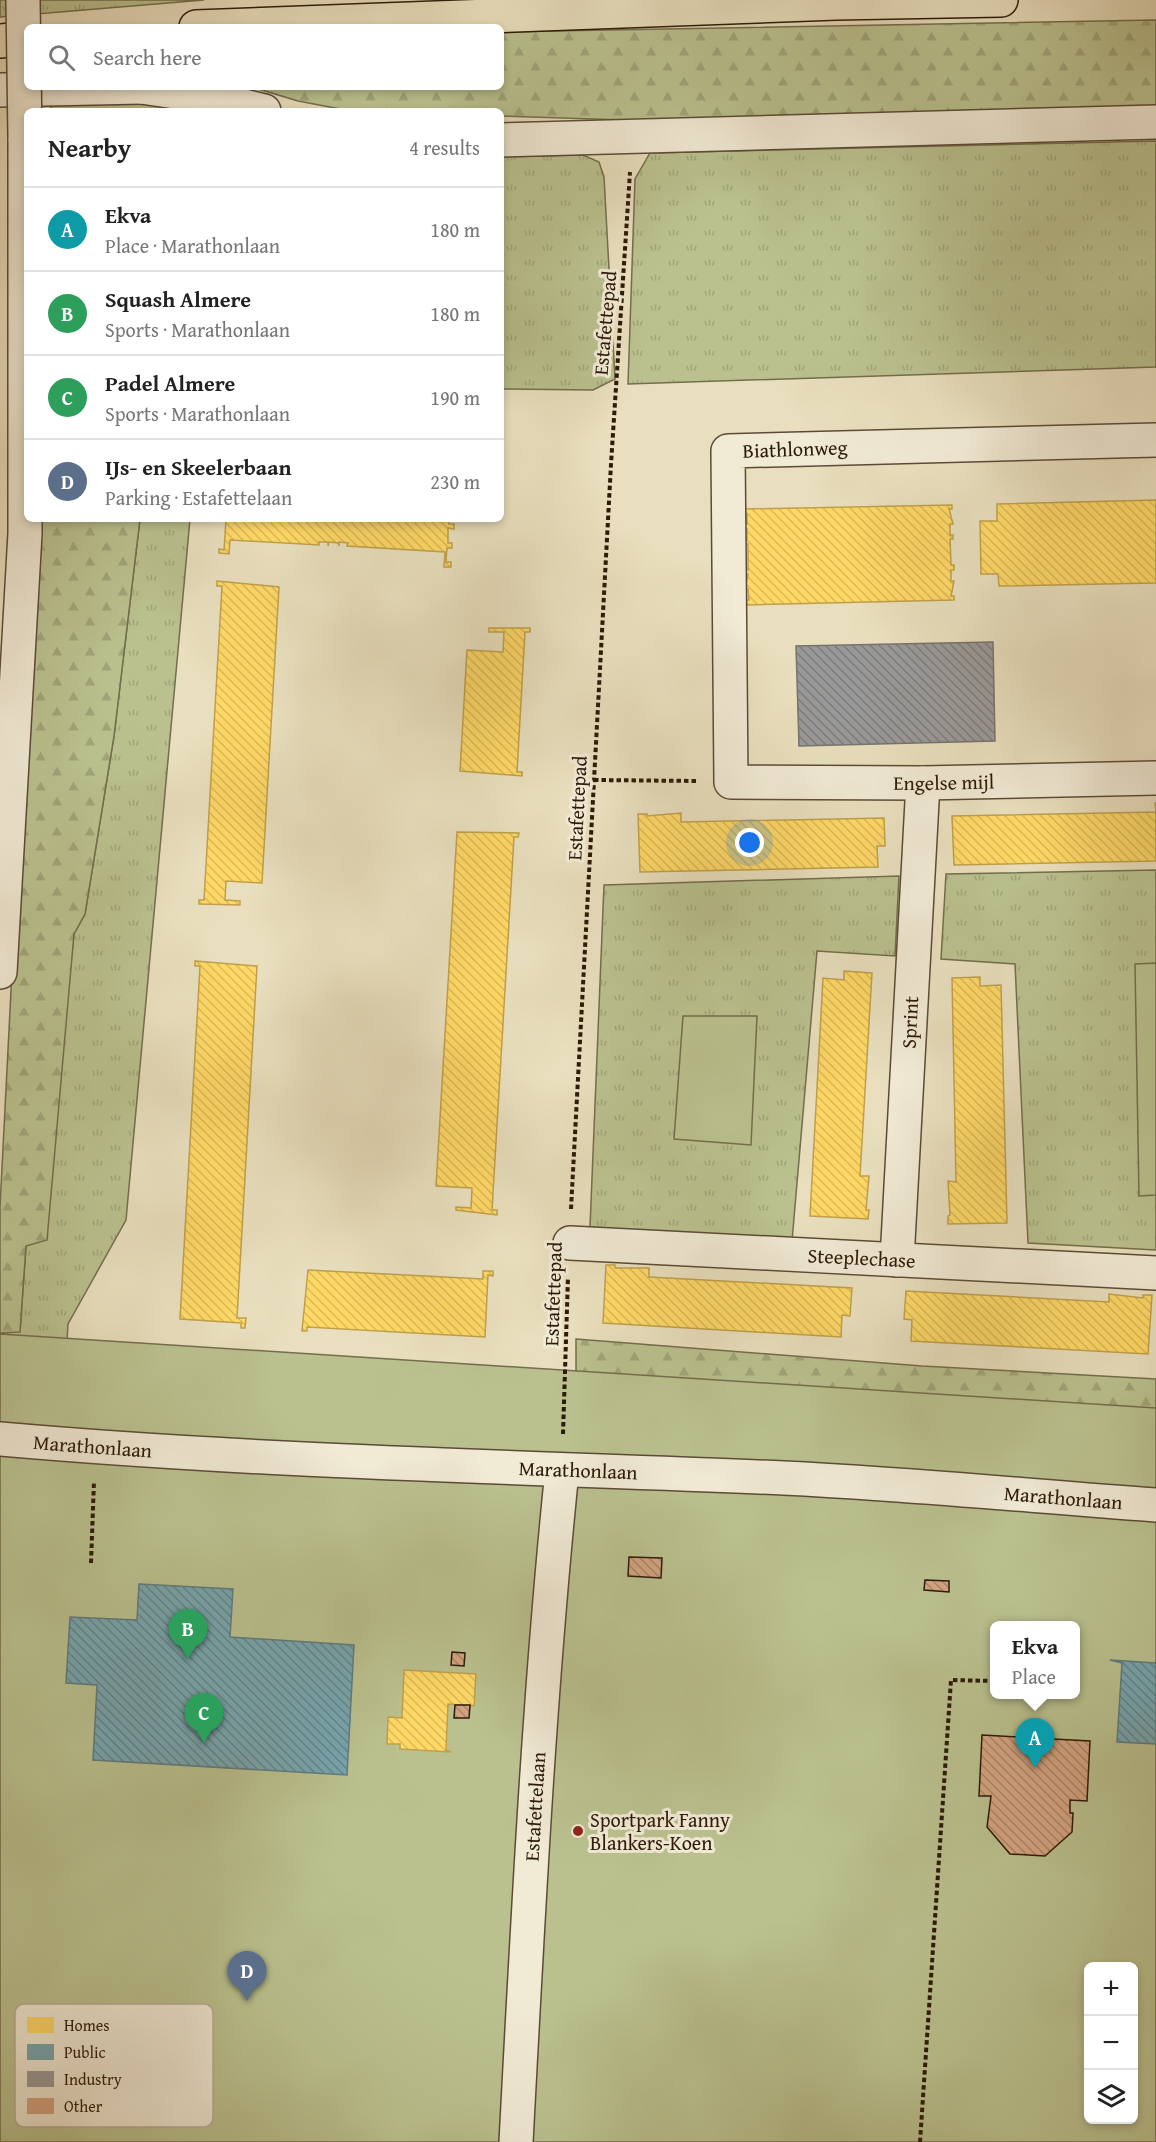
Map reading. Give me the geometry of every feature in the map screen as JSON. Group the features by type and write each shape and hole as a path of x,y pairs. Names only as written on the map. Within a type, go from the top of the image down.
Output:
{"highway":[{"path":"276,24 836,3 1001,0"},
{"path":"0,40 24,38"}],"street":[{"path":"23,0 24,69"},
{"path":"0,90 24,89"},
{"path":"24,90 25,108"},
{"path":"161,90 209,97 252,108"},
{"path":"504,140 1156,122"},
{"name":"Biathlonweg","path":"730,782 728,451 1156,440"},
{"path":"0,972 25,522"},
{"name":"Engelse mijl","path":"730,782 923,783 1156,778"},
{"name":"Sprint","path":"897,1260 923,783"},
{"name":"Steeplechase","path":"570,1243 1156,1273"},
{"name":"Marathonlaan","path":"0,1439 96,1448 562,1471 787,1478 1156,1505"},
{"name":"Estafettelaan","path":"516,2142 549,1595 562,1471"}],"path":[{"name":"Estafettepad","path":"562,1471 570,1243 594,780 615,379 619,358 630,166"},
{"path":"594,780 730,782"},
{"path":"91,1563 96,1448"},
{"path":"920,2142 951,1680 990,1680"}],"green space":[{"path":"0,0 204,0 0,17"},
{"path":"1156,20 1156,110 687,122 504,116 504,108 335,108 298,101 262,90 504,90 504,32"},
{"path":"140,95 205,108 51,108 51,98"},
{"path":"1156,141 1156,367 628,384 635,179 650,153"},
{"path":"583,155 599,162 604,177 615,379 593,390 504,389 504,157"},
{"path":"35,522 140,522 114,736 85,914 74,934 47,1240 26,1246 20,1332 0,1333 0,1207"},
{"path":"140,522 190,522 126,1220 68,1324 63,1410 0,1407 0,1333 20,1331 26,1246 66,1010 74,934 85,914 114,736"},
{"path":"1156,870 1156,1250 1028,1243 1015,964 941,959 946,874"},
{"path":"899,876 895,956 817,951 792,1241 590,1227 604,885"},
{"path":"1156,963 1156,1195 1139,1196 1135,964"},
{"path":"683,1016 757,1016 751,1145 674,1139"},
{"name":"Sportpark Fanny Blankers-Koen","path":"0,1334 1156,1408 1156,2142 0,2142"},
{"path":"576,1339 922,1366 1156,1379 1156,1447 576,1411"}],"building: Homes":[{"path":"1156,500 1156,583 999,586 998,574 981,574 980,521 997,521 997,504"},
{"path":"952,505 952,509 949,509 953,524 950,524 950,535 953,535 953,539 950,539 951,565 954,565 954,570 951,570 951,581 954,581 951,596 954,596 954,600 746,605 746,600 749,600 748,589 745,589 748,574 745,574 745,570 748,570 748,544 745,544 747,529 744,529 744,524 747,524 747,514 744,514 744,509"},
{"path":"226,522 449,522 449,524 454,524 454,529 448,528 448,543 452,543 452,548 447,548 446,562 451,562 451,567 444,567 445,552 347,546 348,543 339,542 339,546 338,543 329,542 328,546 328,542 319,542 319,545 230,540 229,554 219,553 219,549 224,550"},
{"path":"217,581 279,587 262,883 226,881 225,900 240,901 240,905 199,904 199,900 204,900 222,586 217,586"},
{"path":"489,628 530,628 530,632 525,632 517,772 522,772 522,776 460,771 467,650 503,652 504,632 489,632"},
{"path":"1156,812 1156,861 954,865 952,816"},
{"path":"681,813 681,822 884,818 885,846 877,846 878,867 640,872 638,814 647,814 647,816"},
{"path":"457,832 519,833 518,837 514,837 492,1210 497,1210 497,1215 456,1210 456,1207 471,1208 472,1188 436,1186"},
{"path":"195,961 257,966 237,1318 246,1318 245,1328 241,1328 241,1323 180,1319 200,966 195,966"},
{"path":"844,971 872,973 860,1176 869,1176 866,1210 869,1210 868,1219 810,1216 823,978 844,980"},
{"path":"980,977 980,986 1001,985 1007,1223 948,1224 950,1215 948,1181 956,1182 952,978"},
{"path":"606,1265 615,1265 615,1268 649,1268 649,1277 852,1288 850,1316 842,1315 841,1337 603,1323"},
{"path":"308,1270 483,1279 483,1271 493,1271 493,1276 488,1275 485,1337 307,1327 307,1331 302,1331"},
{"path":"906,1291 1109,1302 1109,1294 1143,1298 1143,1295 1152,1295 1148,1354 911,1341 912,1320 904,1319"},
{"path":"404,1670 476,1674 474,1706 448,1704 446,1750 451,1752 400,1749 400,1744 387,1744 388,1717 402,1718"}],"building: Public":[{"path":"139,1584 233,1589 230,1637 354,1645 347,1775 93,1760 97,1685 66,1683 70,1617 137,1620"},
{"path":"1110,1660 1156,1663 1156,1744 1117,1742 1122,1663"}],"building: Industry":[{"path":"993,642 995,741 799,746 796,646"}],"building: Other":[{"path":"629,1557 662,1558 661,1578 628,1576"},
{"path":"925,1580 949,1581 949,1592 924,1590"},
{"path":"452,1652 465,1653 464,1666 451,1665"},
{"path":"455,1705 470,1705 469,1718 454,1718"},
{"path":"982,1735 1090,1741 1087,1801 1070,1800 1070,1813 1073,1813 1072,1832 1045,1856 1010,1854 987,1827 991,1796 979,1796"}],"place":[{"name":"Squash Almere","path":"188,1659"},
{"name":"Padel Almere","path":"204,1743"},
{"name":"Ekva","path":"1035,1768"},
{"name":"Sportpark Fanny Blankers-Koen","path":"578,1831"},
{"name":"IJs- en Skeelerbaan","path":"247,2001"}]}
